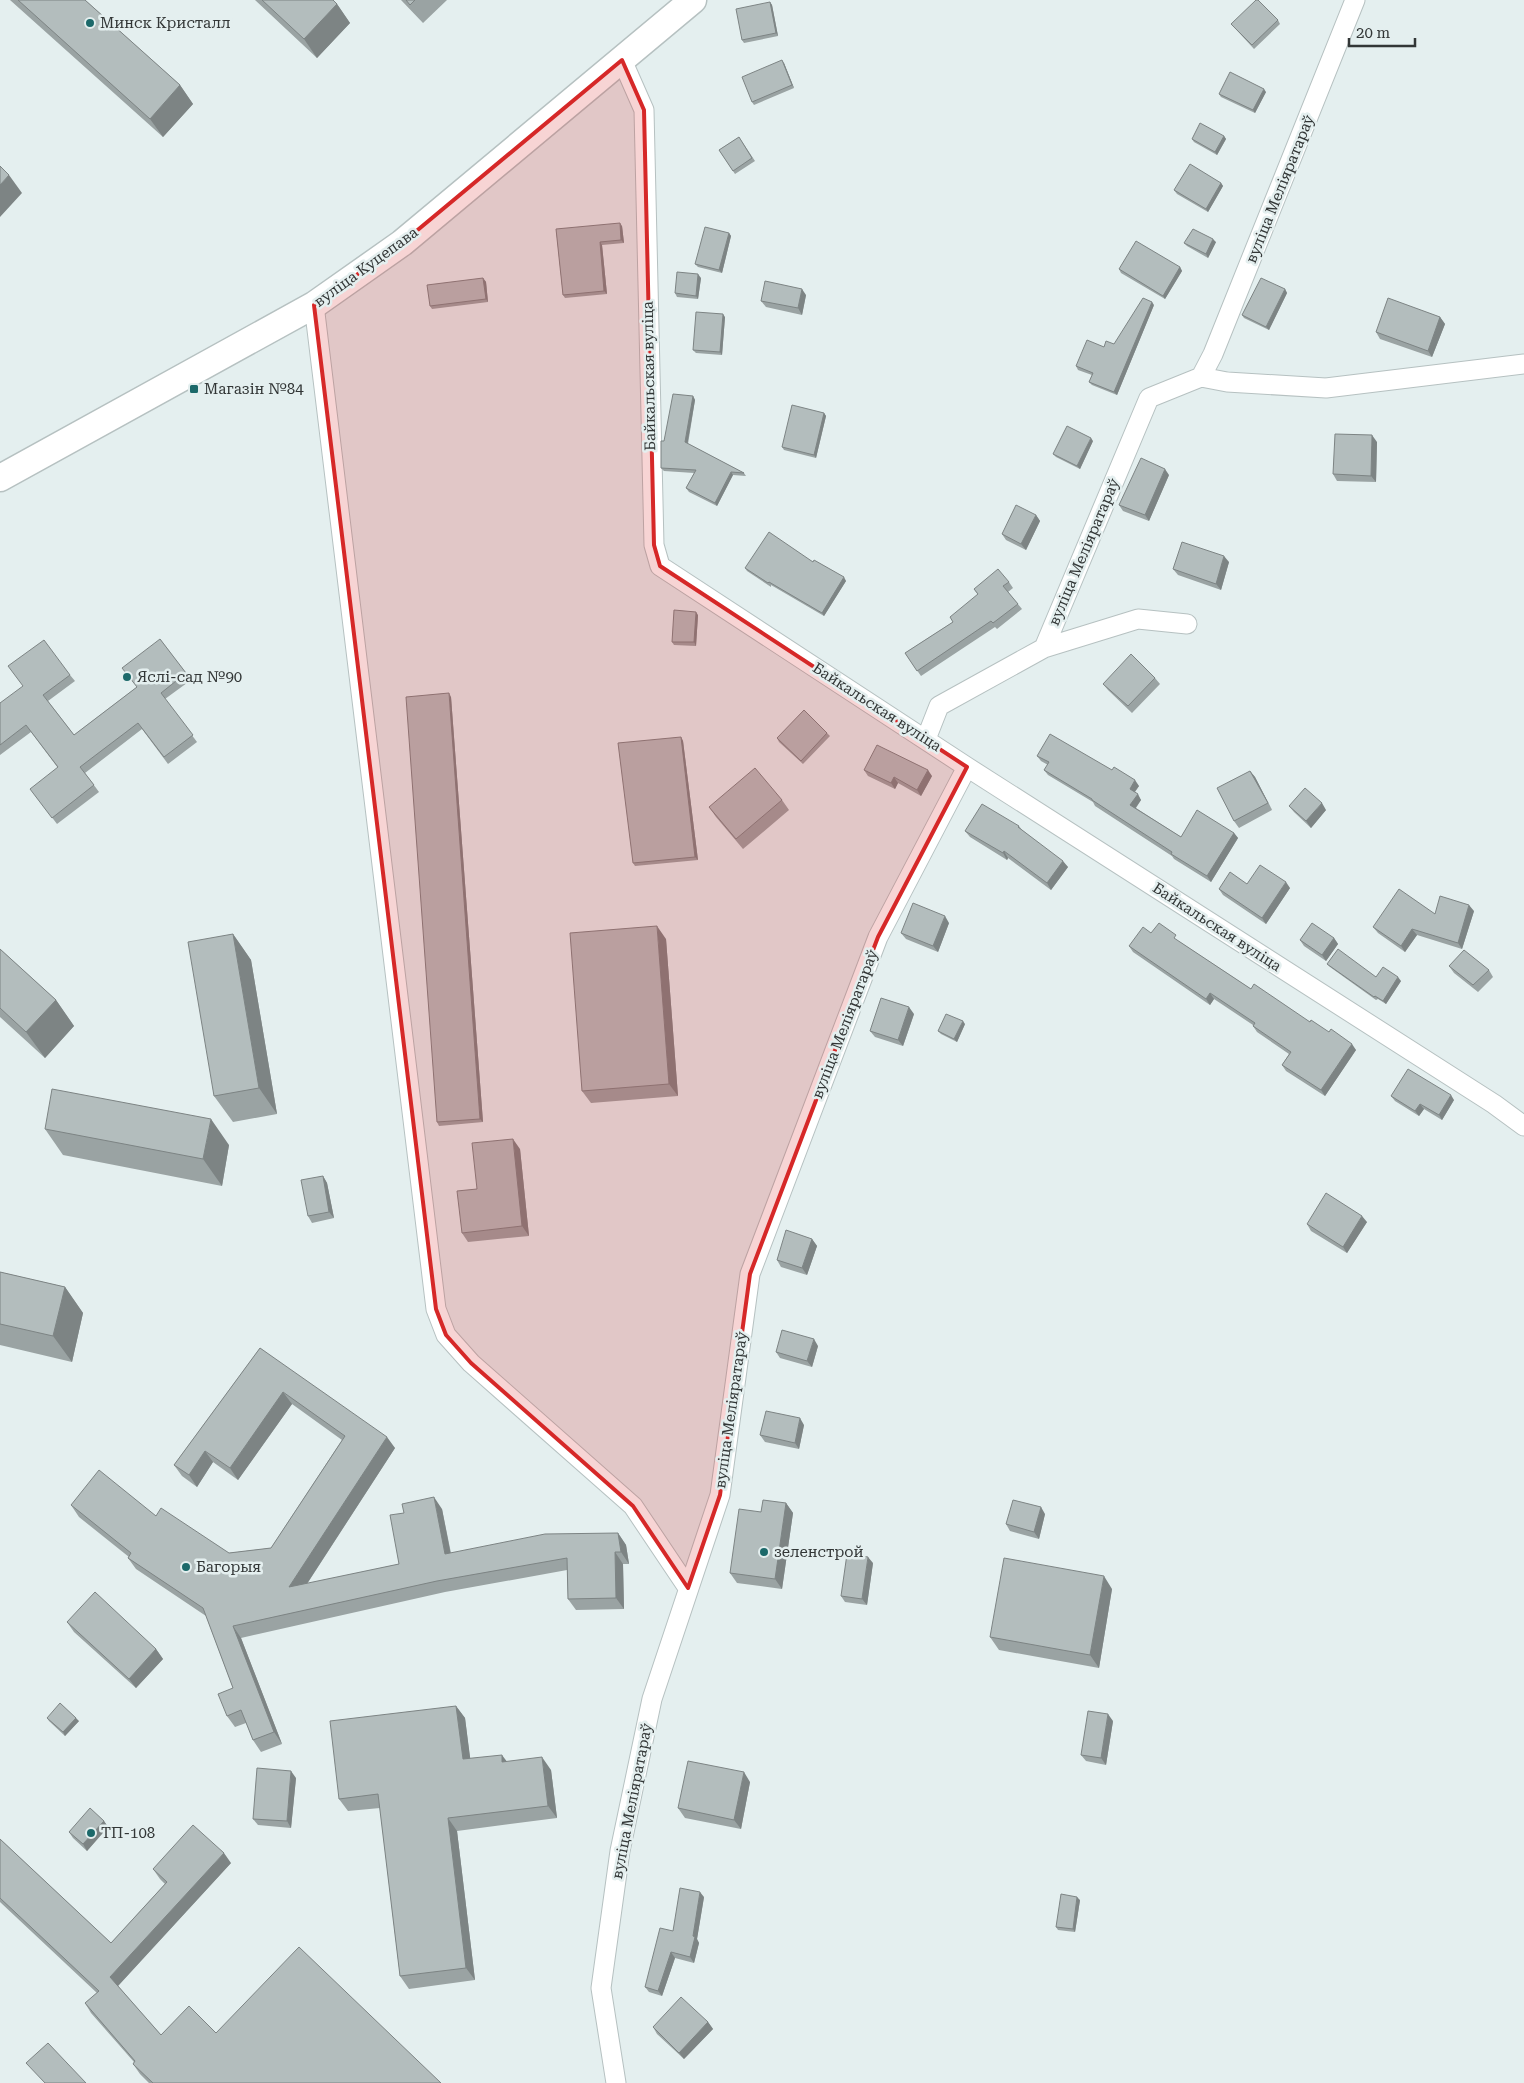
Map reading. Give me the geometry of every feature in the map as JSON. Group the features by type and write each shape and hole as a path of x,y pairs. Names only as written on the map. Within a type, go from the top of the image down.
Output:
{"main road":[{"name":"вуліца Куцепава","path":"0,478 314,305 402,243 693,0"}],"street":[{"name":"вуліца Меліяратараў","path":"1044,648 1149,398 1201,377 1213,354 1355,0"},
{"name":"Байкальская вуліца","path":"622,60 644,110 648,357 654,545 660,566 967,766 1494,1104 1524,1126"},
{"path":"314,305 436,1309 446,1335 472,1363 633,1506 688,1588"},
{"path":"1201,377 1227,382 1326,388 1524,364"},
{"name":"вуліца Меліяратараў","path":"926,739 939,706 1044,648 1138,619 1186,624"},
{"name":"вуліца Меліяратараў","path":"616,2083 601,1988 618,1871 652,1699 720,1495 750,1274 878,937 967,766"}],"highlighted area":[{"path":"622,60 644,110 654,545 660,566 967,767 878,937 750,1274 720,1495 688,1588 633,1506 471,1363 446,1335 436,1309 314,305 402,243"}],"building":[{"path":"18,0 85,0 180,85 150,119"},
{"path":"262,0 333,0 337,4 304,39"},
{"path":"406,0 415,0 410,5"},
{"path":"1256,0 1278,20 1252,45 1231,24"},
{"path":"770,2 776,33 742,40 736,9"},
{"path":"782,60 792,85 752,102 742,77"},
{"path":"1230,72 1264,89 1253,110 1219,94"},
{"path":"1200,123 1224,136 1215,152 1192,139"},
{"path":"739,137 752,158 733,171 719,150"},
{"path":"1190,164 1221,183 1206,209 1174,190"},
{"path":"0,166 9,175 0,185"},
{"path":"620,223 621,240 600,242 604,291 563,295 556,229"},
{"path":"705,227 729,233 719,270 695,264"},
{"path":"1193,229 1213,239 1206,254 1184,243"},
{"path":"1136,241 1180,267 1163,296 1119,269"},
{"path":"677,272 698,274 696,296 675,293"},
{"path":"483,278 486,299 430,306 427,285"},
{"path":"1261,278 1285,289 1266,327 1242,315"},
{"path":"765,281 802,289 798,308 761,301"},
{"path":"1143,298 1152,302 1114,392 1089,382 1093,373 1076,366 1087,340 1104,347 1106,341 1114,344"},
{"path":"1388,298 1440,317 1428,351 1376,332"},
{"path":"696,312 723,314 720,352 693,350"},
{"path":"673,394 693,396 685,442 744,473 731,472 715,503 686,488 696,470 661,468 661,441 664,441"},
{"path":"792,405 824,413 814,455 782,447"},
{"path":"1067,426 1091,438 1077,466 1053,454"},
{"path":"1335,434 1372,435 1371,476 1333,474"},
{"path":"1141,458 1165,469 1145,515 1119,505"},
{"path":"1016,505 1036,515 1021,544 1002,534"},
{"path":"769,532 813,562 814,560 844,577 822,613 745,568"},
{"path":"1182,542 1224,556 1216,584 1173,569"},
{"path":"998,569 1009,582 1003,586 1018,604 993,623 991,621 917,671 905,653 953,622 950,617 978,594 974,589"},
{"path":"674,610 696,612 694,642 672,642"},
{"path":"160,639 186,673 161,693 193,735 164,757 138,723 80,767 94,785 52,818 30,789 58,767 26,725 0,745 0,703 23,686 8,666 44,640 70,675 43,695 74,735 137,687 122,668"},
{"path":"1131,654 1155,678 1128,706 1103,684"},
{"path":"449,693 480,1119 437,1122 406,697"},
{"path":"804,710 827,733 801,761 777,738"},
{"path":"1050,734 1112,770 1114,767 1135,780 1130,789 1138,794 1130,805 1181,837 1197,810 1234,833 1207,876 1171,854 1172,852 1092,799 1044,770 1049,762 1037,756"},
{"path":"681,737 695,857 633,863 618,743"},
{"path":"877,745 928,770 917,790 894,777 891,783 864,770"},
{"path":"755,768 782,800 736,839 709,807"},
{"path":"1250,771 1268,803 1234,821 1217,788"},
{"path":"1305,788 1322,803 1306,821 1289,806"},
{"path":"982,804 1019,826 1063,861 1047,883 1004,851 1003,853 965,831"},
{"path":"1260,865 1286,882 1262,918 1219,889 1230,872 1247,884"},
{"path":"1399,889 1435,914 1440,896 1469,905 1458,943 1412,929 1401,946 1373,927"},
{"path":"913,903 945,916 933,946 901,933"},
{"path":"1159,923 1176,935 1174,938 1251,989 1254,984 1310,1022 1311,1020 1329,1032 1331,1029 1352,1044 1321,1090 1282,1065 1291,1052 1253,1026 1255,1023 1210,993 1206,999 1129,946 1143,927 1151,933"},
{"path":"1312,923 1334,938 1322,955 1300,940"},
{"path":"657,926 669,1084 582,1091 570,933"},
{"path":"233,934 259,1088 214,1096 188,942"},
{"path":"0,949 56,1000 26,1032 0,1008"},
{"path":"1338,949 1376,977 1383,967 1398,977 1383,1001 1374,997 1327,964"},
{"path":"1464,950 1489,970 1473,985 1449,966"},
{"path":"881,998 909,1007 898,1040 870,1031"},
{"path":"946,1014 963,1021 954,1039 938,1031"},
{"path":"1408,1069 1451,1095 1439,1115 1420,1104 1415,1111 1391,1096"},
{"path":"52,1089 211,1119 203,1159 45,1129"},
{"path":"513,1139 522,1226 462,1233 457,1191 477,1189 472,1143"},
{"path":"323,1176 329,1212 308,1216 301,1180"},
{"path":"1326,1193 1362,1216 1343,1247 1307,1224"},
{"path":"786,1230 812,1239 802,1268 777,1260"},
{"path":"0,1272 65,1287 53,1336 0,1324"},
{"path":"782,1330 814,1339 807,1361 776,1352"},
{"path":"260,1348 387,1437 289,1587 399,1564 390,1515 404,1513 402,1504 434,1497 445,1554 545,1534 618,1533 621,1552 615,1552 616,1598 568,1599 567,1558 437,1581 233,1626 274,1732 253,1740 241,1710 227,1716 218,1694 233,1688 203,1608 128,1558 131,1553 71,1505 99,1470 156,1516 161,1508 229,1553 271,1548 345,1436 283,1392 230,1468 205,1451 189,1475 174,1465"},
{"path":"766,1411 800,1418 795,1443 760,1435"},
{"name":"зеленстрой","path":"763,1500 786,1503 775,1579 730,1573 739,1509 761,1512"},
{"path":"1013,1500 1041,1507 1034,1532 1006,1524"},
{"path":"847,1554 868,1557 862,1599 841,1596"},
{"path":"1004,1558 1104,1576 1090,1655 990,1637"},
{"path":"95,1592 156,1649 129,1679 67,1622"},
{"path":"60,1703 76,1718 63,1732 47,1718"},
{"path":"456,1706 463,1759 502,1755 502,1762 542,1757 548,1806 448,1818 466,1968 400,1976 378,1794 339,1799 330,1721"},
{"path":"1088,1711 1108,1714 1101,1758 1081,1755"},
{"path":"688,1761 744,1772 734,1820 678,1808"},
{"path":"257,1768 291,1771 287,1821 253,1819"},
{"path":"90,1808 104,1821 83,1844 69,1832"},
{"path":"193,1825 224,1853 110,1977 161,2035 189,2006 216,2033 299,1947 441,2083 153,2083 133,2064 135,2061 85,2003 99,1991 0,1898 0,1839 111,1943 167,1882 153,1869"},
{"path":"680,1888 700,1892 693,1936 695,1937 690,1957 671,1952 658,1991 645,1987 660,1928 673,1931"},
{"path":"1061,1894 1077,1897 1073,1929 1056,1927"},
{"path":"681,1997 708,2022 679,2053 653,2027"},
{"path":"48,2043 86,2083 45,2083 26,2063"}],"place":[{"name":"Минск Кристалл","path":"90,23"},
{"name":"Магазін №84","path":"194,389"},
{"name":"Яслі-сад №90","path":"127,677"},
{"name":"зеленстрой","path":"764,1552"},
{"name":"Багорыя","path":"186,1567"},
{"name":"ТП-108","path":"91,1833"}]}
